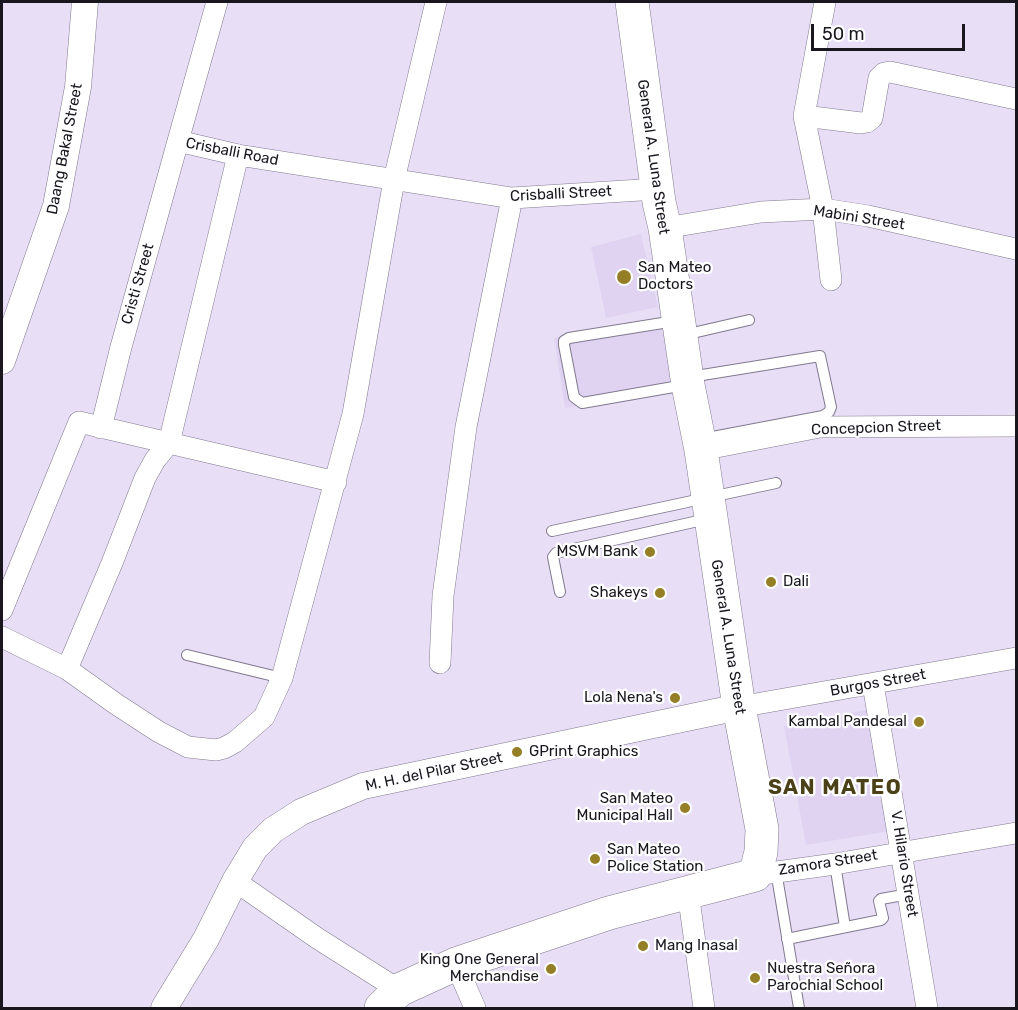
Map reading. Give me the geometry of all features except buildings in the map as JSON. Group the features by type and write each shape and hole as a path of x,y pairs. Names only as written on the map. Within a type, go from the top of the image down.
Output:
{"main road":[{"name":"General A. Luna Street","path":"632,2 657,189 700,444 739,707 762,829 761,852 765,873"},
{"path":"390,999 456,964 609,914 765,873"}],"street":[{"name":"Daang Bakal Street","path":"2,361 56,206 78,87 85,2"},
{"name":"Crisballi Road","path":"217,2 178,141 238,155 394,180"},
{"path":"2,637 68,669 159,732 188,747 224,748 235,742 264,717 282,678 353,414 394,180 436,2"},
{"path":"825,2 804,116 823,209 831,280"},
{"path":"804,116 867,122 872,118 879,78 884,73 890,72 1017,99"},
{"name":"Cristi Street","path":"101,428 120,347 178,141"},
{"path":"68,669 145,478 155,460 169,443 238,155"},
{"name":"Crisballi Street","path":"394,180 512,198 657,189"},
{"path":"440,663 443,596 466,427 512,198"},
{"name":"Mabini Street","path":"665,228 761,212 823,209 868,216 1017,249"},
{"path":"2,610 79,422 336,482"},
{"name":"Concepcion Street","path":"700,444 820,428 1017,426"},
{"name":"Burgos Street","path":"739,707 1017,658"},
{"name":"V. Hilario Street","path":"873,684 927,1008"},
{"name":"M. H. del Pilar Street","path":"164,1008 206,939 235,881 255,848 273,830 301,812 363,786 739,707"},
{"name":"Zamora Street","path":"765,873 835,864 1017,833"},
{"path":"235,881 317,938 390,999"},
{"path":"688,892 704,1008"},
{"path":"456,964 475,1008"}],"lane":[{"path":"700,444 823,416 829,412 831,407 820,356 582,403 574,397 564,341 749,320"},
{"path":"560,592 553,557 555,553 708,508 776,483"},
{"path":"552,531 708,508"},
{"path":"187,655 282,678"},
{"path":"835,864 845,927"},
{"path":"765,873 787,939 799,1008"},
{"path":"787,939 881,920 883,918 879,901 881,899 909,894"}],"shaded area":[{"name":"San Mateo Doctors","path":"641,234 658,307 606,318 591,247"},
{"path":"663,328 673,391 565,408 554,338 606,329 608,337"},
{"path":"875,708 896,830 806,845 784,726"}],"place":[{"name":"San Mateo Doctors","path":"624,277"},
{"name":"MSVM Bank","path":"650,552"},
{"name":"Dali","path":"771,582"},
{"name":"Shakeys","path":"660,593"},
{"name":"Lola Nena's","path":"675,698"},
{"name":"Kambal Pandesal","path":"919,722"},
{"name":"GPrint Graphics","path":"517,752"},
{"name":"San Mateo Municipal Hall","path":"685,808"},
{"name":"San Mateo Police Station","path":"595,859"},
{"name":"Mang Inasal","path":"643,946"},
{"name":"King One General Merchandise","path":"551,969"},
{"name":"Nuestra Señora Parochial School","path":"755,978"}],"district":[{"name":"SAN MATEO","path":"835,788"}]}
